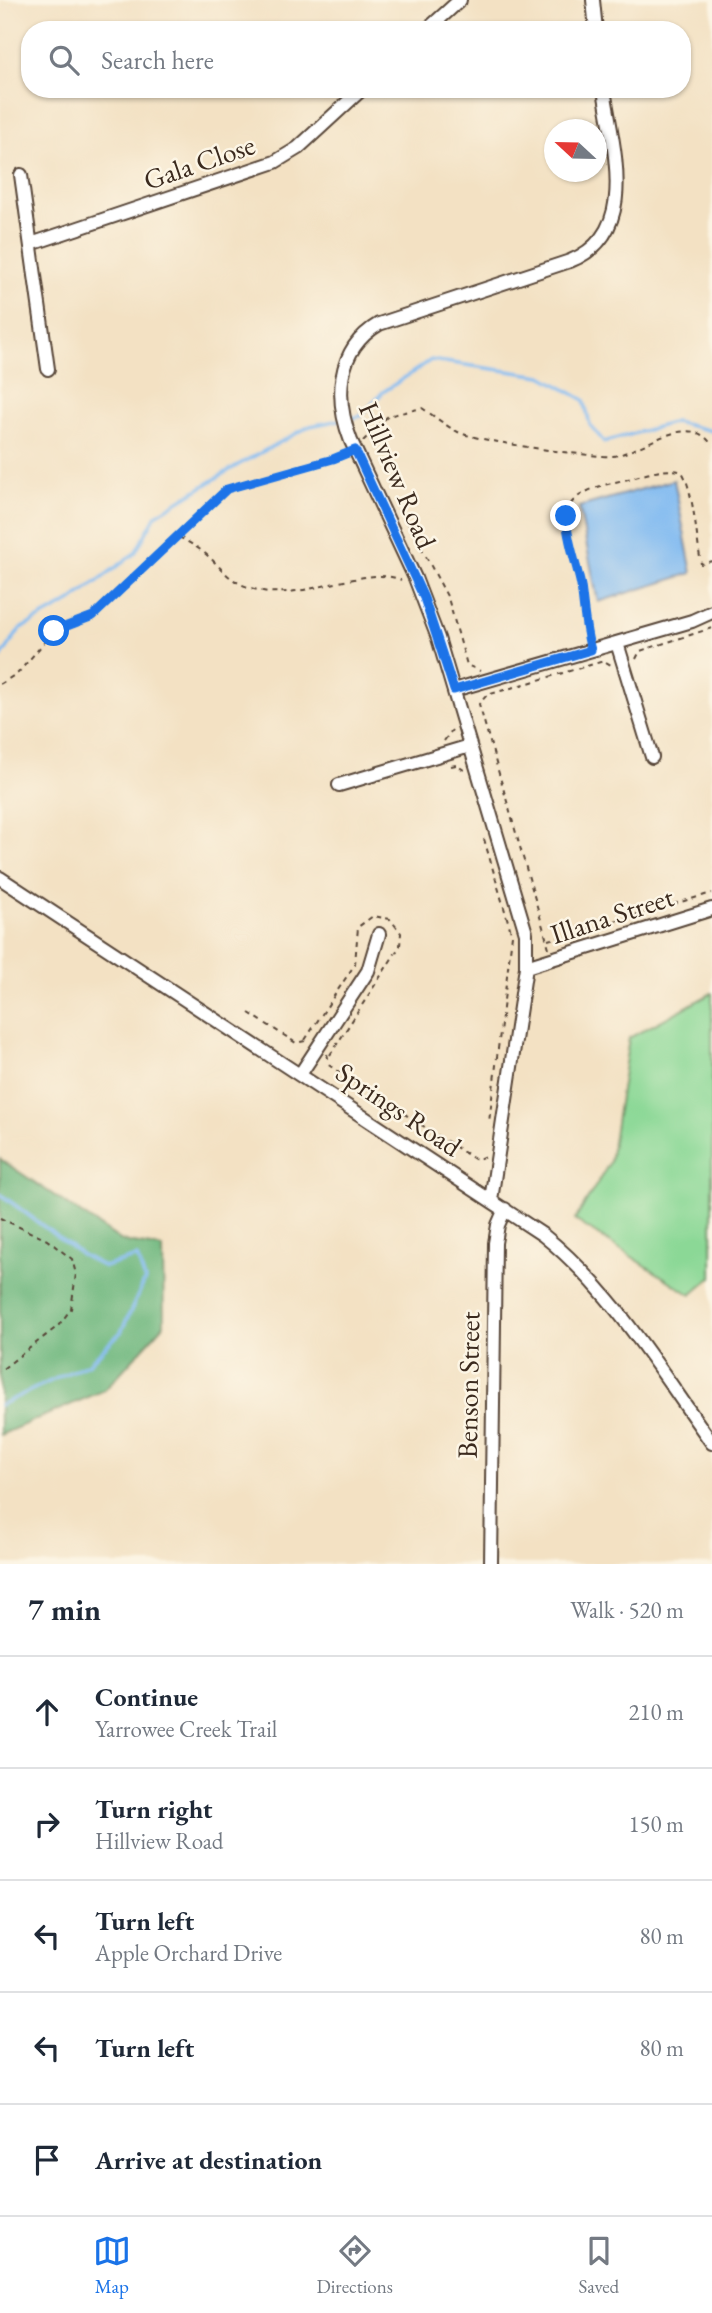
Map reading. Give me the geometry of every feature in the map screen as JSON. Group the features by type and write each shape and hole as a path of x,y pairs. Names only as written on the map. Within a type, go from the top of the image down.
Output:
{"street":[{"path":"437,21 460,0"},
{"path":"593,0 595,21"},
{"name":"Gala Close","path":"31,244 268,165 298,148 352,98"},
{"name":"Hillview Road","path":"491,1200 526,967 524,926 454,690 419,588 342,418 340,390 343,370 357,344 374,327 401,315 570,261 590,251 603,238 614,215 617,193 605,98"},
{"path":"22,175 48,369"},
{"path":"454,690 617,643 712,612"},
{"path":"617,643 652,757"},
{"path":"339,785 470,746"},
{"name":"Springs Road","path":"0,878 301,1073 551,1241 594,1281 712,1443"},
{"name":"Illana Street","path":"526,967 712,909"},
{"path":"301,1073 368,971 379,934"},
{"name":"Benson Street","path":"491,1564 495,1243 498,1225 505,1209"}],"path":[{"path":"0,684 18,673 54,631 93,616 227,489 333,459 387,416 422,408 460,433 500,443 613,456 681,430 708,438 712,445"},
{"path":"591,650 584,622 581,587 567,540 567,510 578,494 604,484 650,474 675,469 682,472 692,496 691,511 701,564 712,561"},
{"path":"407,521 448,598 467,665 479,668 487,695"},
{"path":"178,537 202,551 221,572 259,591 287,594 377,578 396,578 405,584"},
{"path":"552,960 479,704 487,695 604,661 612,666 613,672 637,664 635,659 640,651 712,628"},
{"path":"451,723 453,730 449,737 443,739 452,766 464,769"},
{"path":"483,834 512,935 489,1127"},
{"path":"547,940 712,893"},
{"path":"249,1013 296,1043 305,1040 311,1044"},
{"path":"323,1052 330,1056 330,1066 476,1160 485,1153"},
{"path":"0,1218 47,1240 72,1259 76,1274 71,1309 58,1326 0,1371"}],"green space":[{"path":"712,993 712,1277 691,1295 575,1220 610,1162 629,1038"},
{"path":"0,1159 122,1241 163,1248 164,1325 105,1390 0,1435"}],"water":[{"path":"674,480 692,573 598,602 579,507"}],"waterway":[{"path":"348,419 361,416 383,392 431,360 542,376 584,400 590,425 604,442 675,422 712,431"},
{"path":"0,659 20,629 70,602 135,553 156,515 238,465 310,426 340,420"},
{"path":"0,1194 82,1255 104,1267 137,1257 145,1280 121,1332 89,1363 0,1405"}],"route":[{"path":"54,631 93,616 227,489 333,459 355,450 424,598 454,690 591,650 584,622 581,587 568,543 566,516"}]}
